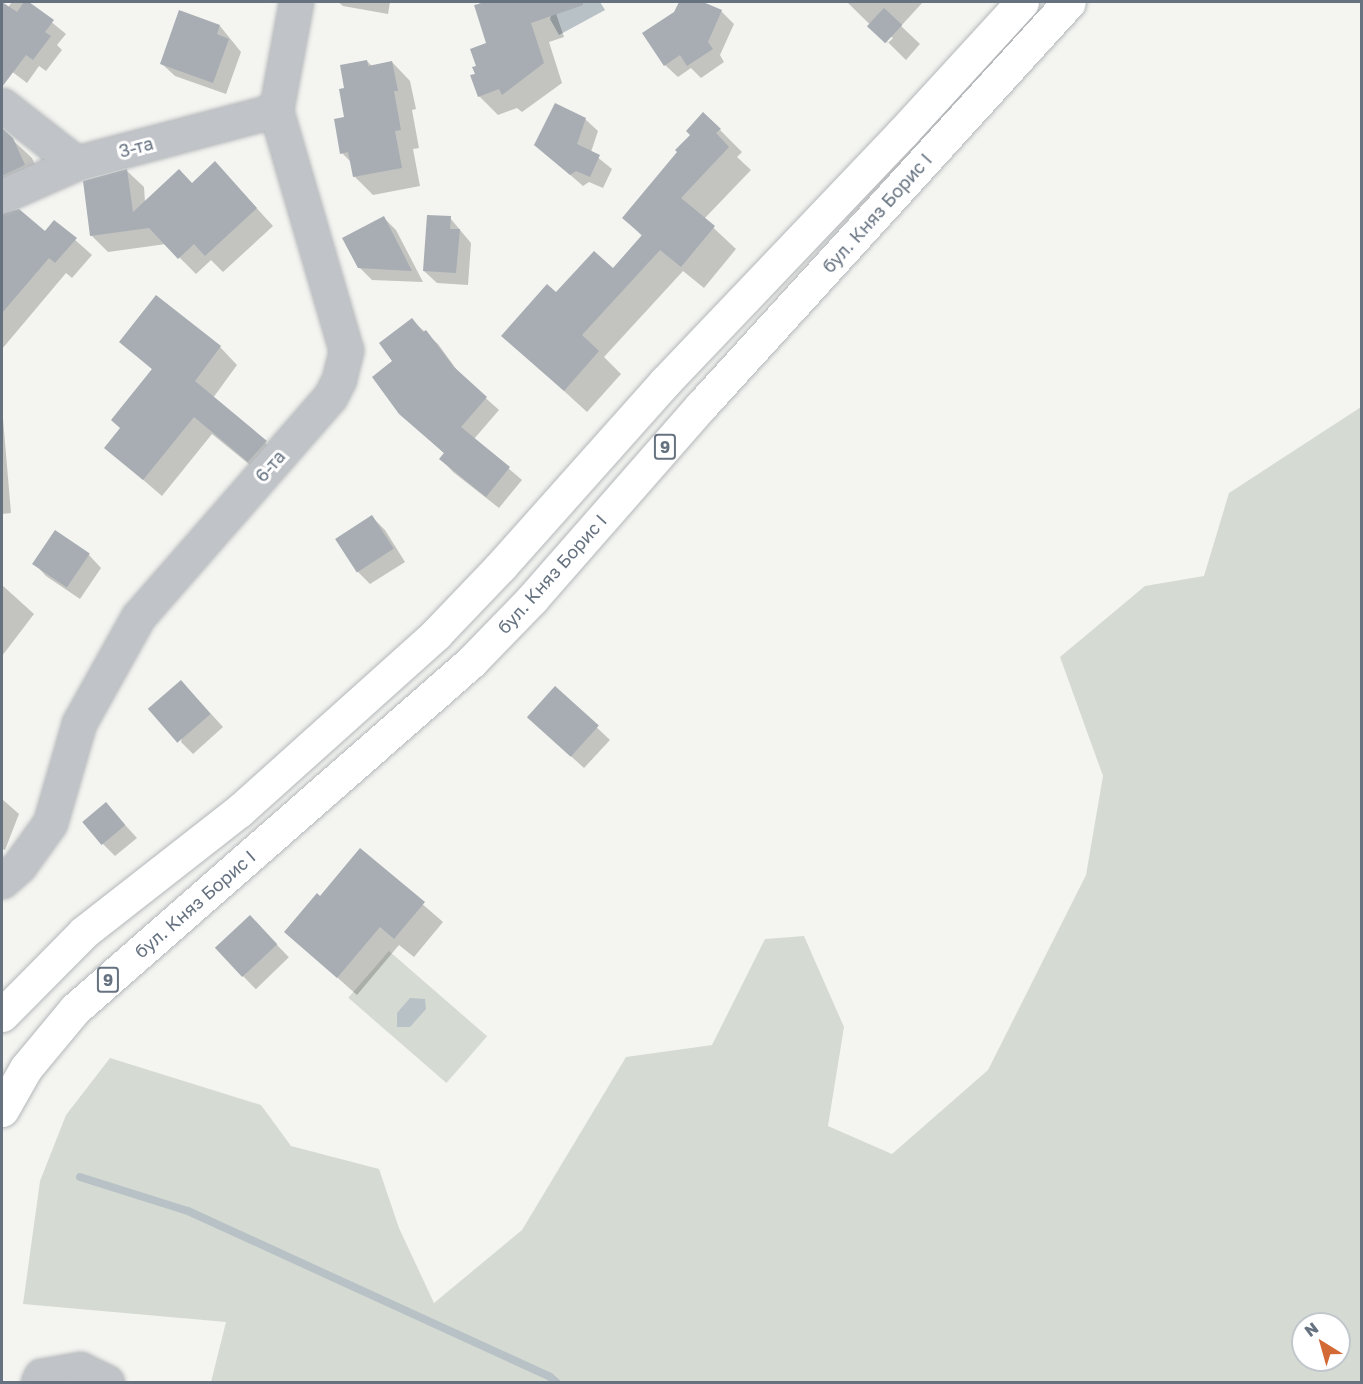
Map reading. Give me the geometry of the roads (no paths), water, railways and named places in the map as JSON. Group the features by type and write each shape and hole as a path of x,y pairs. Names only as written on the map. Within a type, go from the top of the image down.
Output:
{"highway":[{"name":"бул. Княз Борис I","path":"2,1016 84,933 239,811 436,634 501,566 665,382 903,132 1022,2"},
{"name":"бул. Княз Борис I","path":"2,1110 26,1068 75,1009 471,662 532,599 701,406 1069,2"}],"street":[{"name":"6-та","path":"2,881 19,866 50,823 79,723 138,617 330,397 339,379 346,350 276,110 296,2"},
{"path":"2,105 76,163"},
{"name":"3-та","path":"2,196 76,163 276,110"},
{"path":"38,1383 41,1376 80,1369 107,1383"}],"waterway":[{"path":"80,1177 188,1211 550,1377 556,1382"}]}
